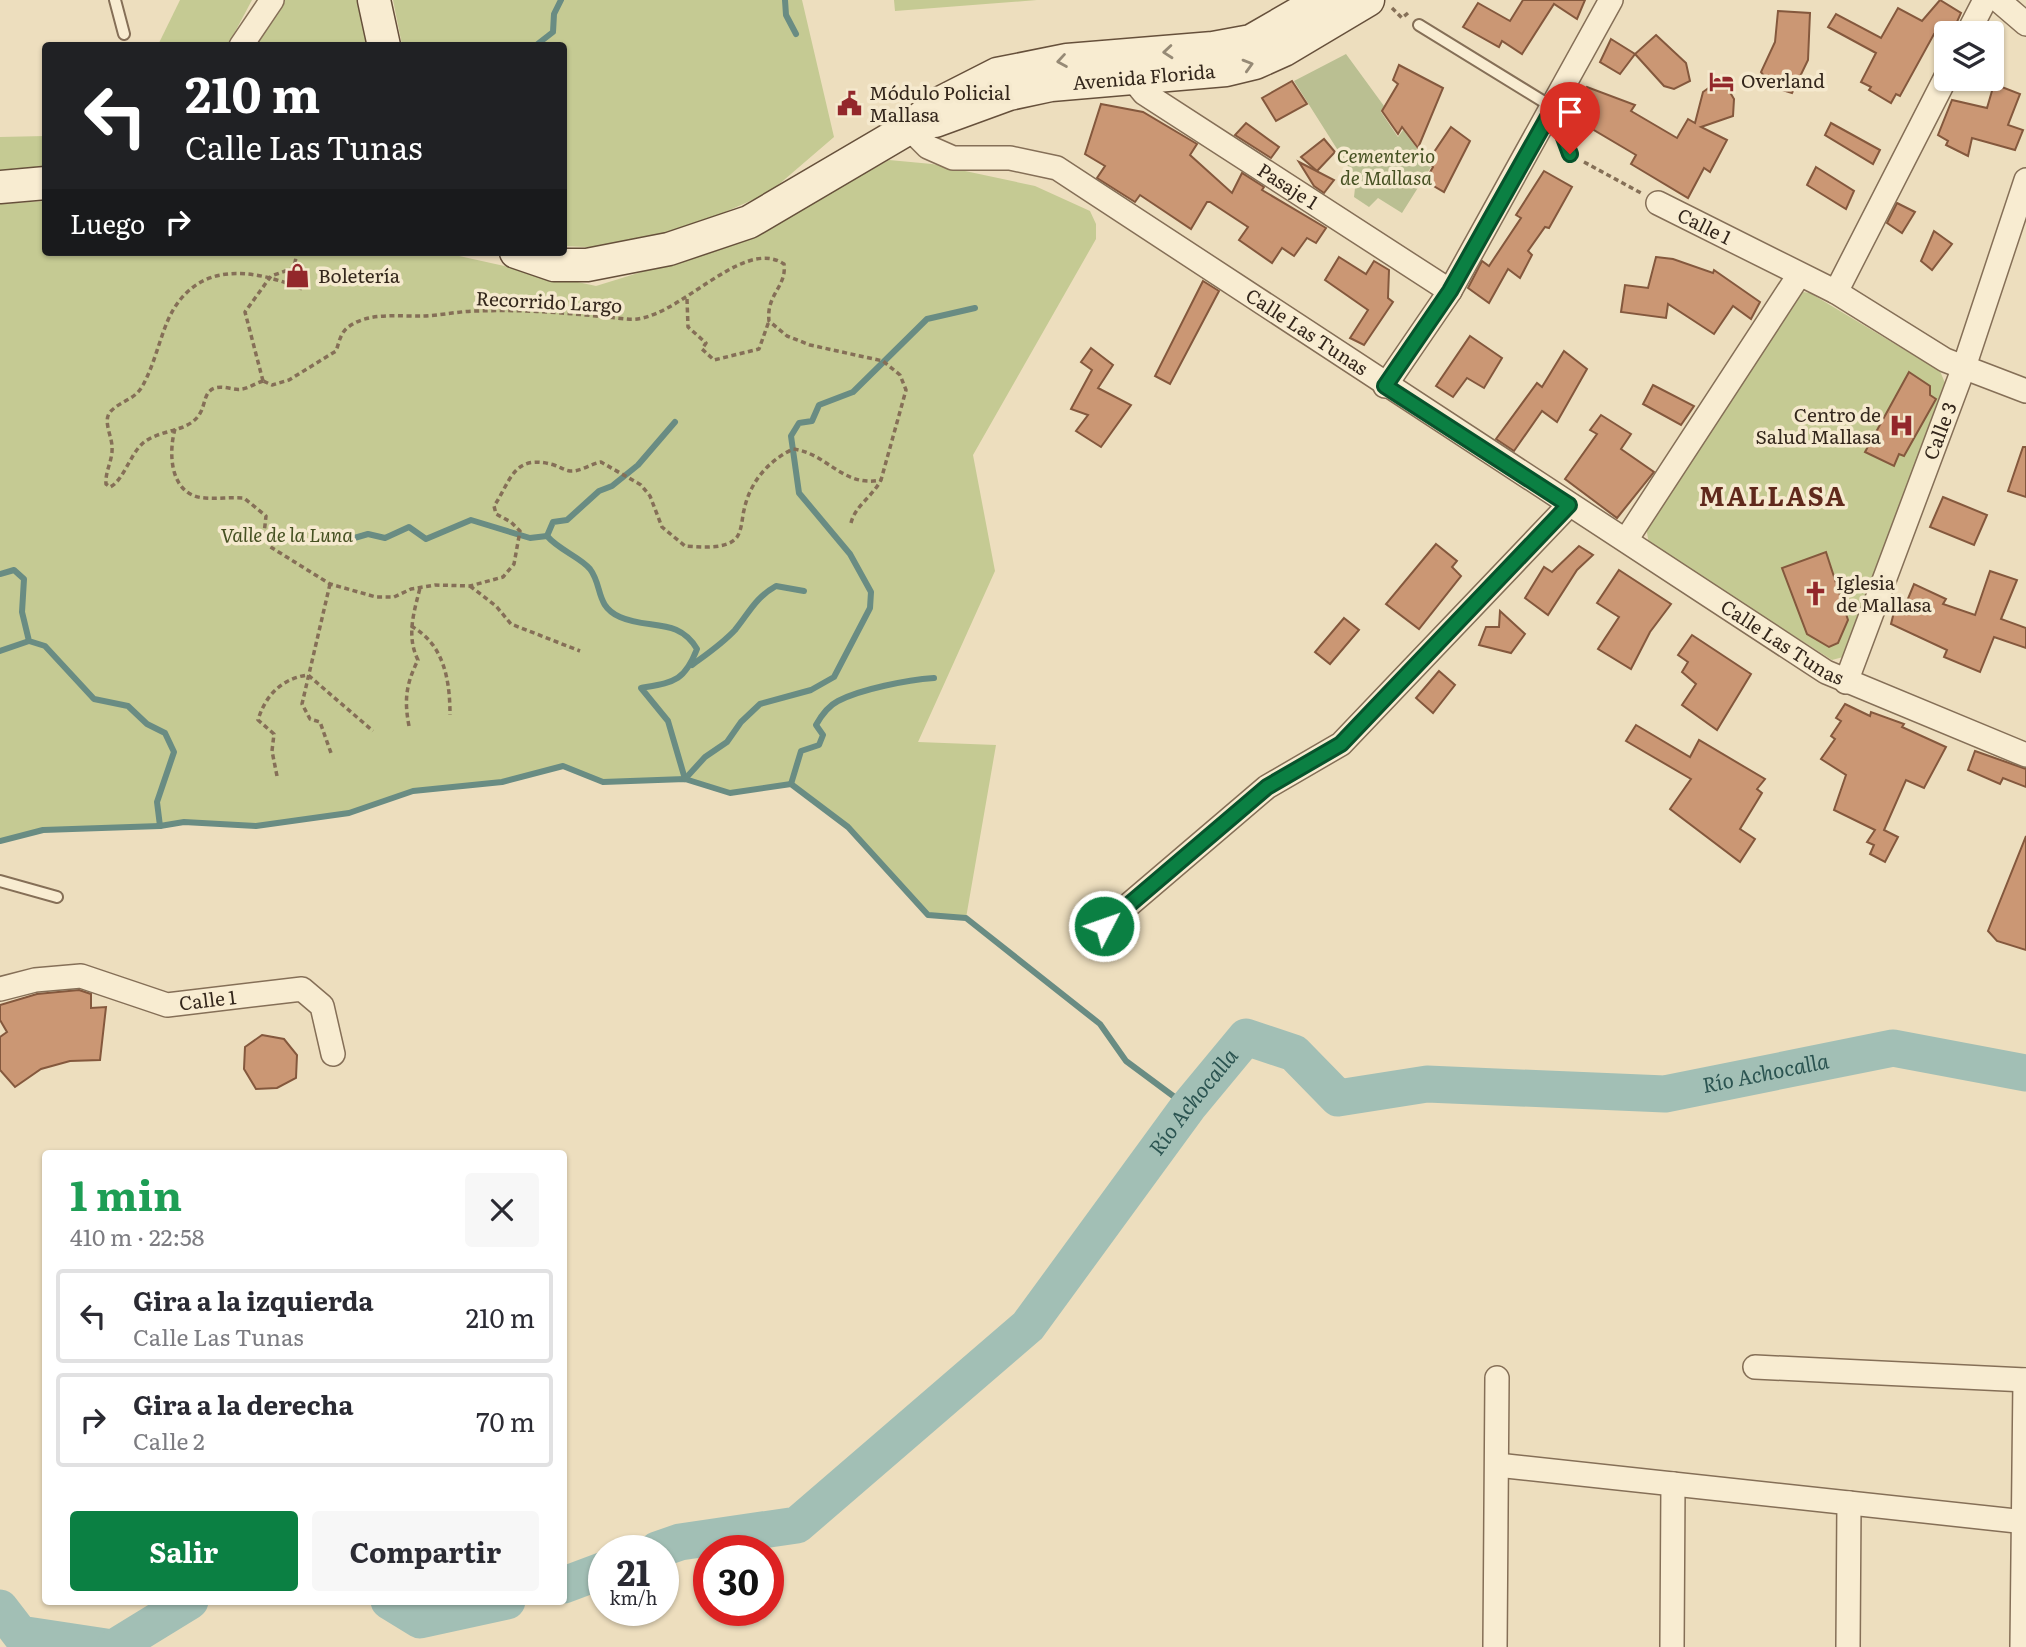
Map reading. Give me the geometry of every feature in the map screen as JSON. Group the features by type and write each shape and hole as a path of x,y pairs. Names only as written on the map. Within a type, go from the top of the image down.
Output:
{"main road":[{"path":"374,0 383,42"},
{"name":"Avenida Florida","path":"528,256 554,265 587,265 680,245 750,222 909,128 944,119 1009,94 1131,66 1226,70 1255,63 1284,50 1345,3"},
{"path":"0,187 42,183"}],"street":[{"path":"245,42 272,0"},
{"path":"1385,386 1450,291 1611,0"},
{"path":"1980,21 1999,2 2026,24"},
{"name":"Pasaje 1","path":"1131,66 1144,93 1450,291"},
{"path":"1836,292 1939,91"},
{"name":"Calle Las Tunas","path":"909,128 928,147 953,158 1010,158 1057,168 1385,386 1846,682 2026,755"},
{"name":"Calle 3","path":"1846,682 1964,367 2026,180"},
{"name":"Calle 1","path":"1658,203 1836,292 1945,360 2026,391"},
{"path":"1626,540 1799,275"},
{"path":"1104,926 1267,787 1341,744 1569,505"},
{"name":"Calle 1","path":"0,989 35,980 81,976 167,1005 302,989 322,1006 333,1054"},
{"path":"1755,1367 2026,1380 2022,1647"},
{"path":"1495,1647 1497,1378"},
{"path":"1497,1465 2025,1522"},
{"path":"1672,1647 1673,1484"},
{"path":"1848,1647 1849,1503"}],"lane":[{"path":"115,0 124,34"},
{"path":"1419,25 1553,108 1570,154"},
{"path":"0,881 57,897"}],"path":[{"name":"Calle 1","path":"1570,154 1658,203"},
{"path":"263,381 245,312 271,276 294,268 296,256"},
{"name":"Recorrido Largo","path":"175,429 200,415 208,392 213,388 241,390 263,381 272,385 289,380 336,351 341,334 349,327 384,315 424,316 478,310 545,312 638,321 687,298 716,276 760,257 774,257 784,264 785,275 768,305 769,321"},
{"path":"302,289 271,276 230,272 206,279 183,295 169,318 143,385 132,400 110,412 107,418 112,449 106,484 110,487 115,485 128,460 142,444 155,435 175,429 169,458 174,475 186,492 202,498 244,498 254,503 266,516 264,534 269,546 331,584 376,597 394,597 420,588 470,586 503,577 514,564 520,531 511,522 496,514 494,506 506,489 507,478 516,469 531,463 579,471 601,462 632,480 650,496 657,519 671,537 685,546 699,547 729,543 738,536 746,502 760,474 773,458 793,449 816,457 852,480 867,483 881,480"},
{"path":"687,298 688,327 706,343 702,349 714,360 760,349 769,321 787,336 810,345 883,361 900,375 906,390 881,480 873,495 854,512 851,523"},
{"path":"331,584 302,705 310,719 320,722 331,754"},
{"path":"470,586 496,606 511,624 580,651"},
{"path":"409,726 404,704 408,681 418,660 413,650 411,626 420,588"},
{"path":"411,626 425,634 438,650 450,686 450,715"},
{"path":"277,776 272,751 274,734 258,720 264,701 292,677 308,675 373,731"}],"green space":[{"path":"180,0 252,0 230,42 159,42"},
{"path":"283,0 359,0 368,42 253,42"},
{"path":"393,0 802,0 834,137 770,192 696,225 606,248 567,246 567,42 401,42"},
{"path":"894,0 1037,0 895,11"},
{"name":"Cementerio de Mallasa","path":"1346,54 1384,106 1381,112 1398,137 1403,130 1431,167 1402,213 1378,198 1369,207 1354,197 1356,179 1294,81"},
{"path":"42,136 42,168 0,172 0,137"},
{"name":"Valle de la Luna","path":"889,160 932,164 1035,186 1090,211 1096,224 1096,239 973,455 995,571 918,742 996,745 966,918 928,915 848,827 791,784 730,793 685,779 603,782 563,766 502,782 413,791 349,813 256,826 184,822 160,826 43,830 0,841 0,204 42,201 42,256 459,256 596,286 742,241"},
{"path":"1803,292 1810,293 1940,371 1945,383 1843,657 1832,660 1649,544 1646,527"}],"building":[{"path":"1523,0 1585,0 1577,19 1554,4 1522,54 1502,41 1499,47 1463,27 1478,3 1510,21"},
{"path":"1940,0 1961,13 1957,21 1934,21 1934,34 1900,96 1896,94 1891,103 1861,82 1876,53 1828,27 1836,14 1881,38 1898,8 1922,21"},
{"path":"1778,11 1810,13 1808,60 1792,93 1773,87 1761,72 1775,42"},
{"path":"1656,35 1686,63 1690,81 1674,89 1664,86 1635,54"},
{"path":"1611,39 1635,54 1620,74 1600,62"},
{"path":"1399,65 1443,88 1418,148 1402,127 1398,134 1382,111 1398,84 1393,80"},
{"path":"1292,81 1307,104 1276,121 1262,98"},
{"path":"1714,84 1728,89 1734,99 1733,116 1701,127 1727,140 1710,172 1704,168 1688,198 1631,164 1636,155 1572,117 1587,87 1635,105 1631,111 1677,138 1688,119 1695,123 1703,92"},
{"path":"2004,88 2020,94 2008,125 2023,130 2015,150 1972,138 1968,156 1946,145 1948,141 1938,135 1952,100 1987,108 1992,91 2004,91"},
{"path":"1101,104 1143,112 1197,144 1190,155 1232,193 1242,173 1264,187 1262,190 1326,228 1316,243 1307,238 1294,256 1282,248 1272,263 1239,240 1248,227 1210,202 1207,202 1191,229 1140,195 1135,202 1097,178 1105,166 1085,154"},
{"path":"1246,123 1279,147 1271,158 1235,135"},
{"path":"1831,123 1880,150 1873,164 1825,135"},
{"path":"1451,127 1470,141 1444,192 1425,181 1433,167 1428,161"},
{"path":"1324,139 1335,152 1317,171 1301,157"},
{"path":"1299,162 1334,180 1324,193 1314,186"},
{"path":"1816,167 1854,191 1846,209 1807,185"},
{"path":"1544,171 1572,187 1549,228 1545,227 1528,251 1532,255 1520,278 1508,269 1489,303 1468,288 1482,261 1489,266 1521,218 1516,215"},
{"path":"1897,203 1915,212 1902,233 1887,223"},
{"path":"1934,231 1952,244 1932,270 1921,261"},
{"path":"1339,257 1366,274 1374,261 1389,270 1388,298 1393,302 1364,345 1350,338 1368,310 1325,280"},
{"path":"1656,257 1673,259 1713,273 1714,270 1760,302 1751,319 1733,306 1714,334 1668,304 1666,318 1621,312 1625,285 1648,288"},
{"path":"1203,281 1219,291 1170,384 1155,376"},
{"path":"1470,336 1502,358 1484,388 1467,378 1453,397 1436,386"},
{"path":"1091,348 1113,365 1098,388 1131,405 1101,447 1076,431 1088,415 1071,409 1092,370 1081,362"},
{"path":"1564,351 1587,369 1557,422 1542,411 1514,451 1496,439 1537,383 1542,387"},
{"name":"Centro de Salud Mallasa","path":"1909,372 1930,386 1930,395 1936,399 1904,456 1899,454 1894,466 1865,452"},
{"path":"1653,385 1694,406 1681,425 1643,404"},
{"path":"1601,415 1631,434 1621,449 1654,472 1617,518 1565,479 1597,434 1590,430"},
{"path":"2023,447 2026,447 2026,497 2008,491"},
{"path":"1943,497 1987,515 1974,545 1930,527"},
{"path":"1436,544 1457,561 1452,567 1461,576 1419,629 1386,604"},
{"path":"1579,546 1593,555 1577,570 1548,615 1525,598 1544,567 1552,572"},
{"name":"Iglesia de Mallasa","path":"1826,552 1848,620 1838,643 1829,647 1807,634 1782,568"},
{"path":"1619,570 1671,604 1650,632 1631,669 1598,649 1619,617 1597,603"},
{"path":"1990,571 2017,580 2001,619 2026,628 2026,648 1994,637 1980,672 1944,657 1947,650 1891,624 1896,604 1905,606 1914,584 1946,599 1943,604 1975,615"},
{"path":"1500,611 1525,634 1511,653 1479,645 1486,627 1499,627"},
{"path":"1344,618 1359,630 1330,664 1315,652"},
{"path":"1692,635 1751,674 1717,730 1682,705 1696,684 1682,672 1688,662 1678,655"},
{"path":"1439,671 1455,685 1433,713 1416,698"},
{"path":"1845,704 1870,716 1871,712 1904,724 1902,727 1946,747 1924,788 1906,780 1884,830 1898,837 1885,862 1870,854 1874,845 1867,842 1875,830 1834,810 1846,775 1821,759 1835,739 1831,736 1841,721 1836,718"},
{"path":"1636,725 1690,757 1699,740 1765,779 1757,789 1762,793 1740,829 1755,839 1740,862 1670,809 1691,779 1626,741"},
{"path":"1975,751 2026,769 2026,787 2003,778 2000,784 1968,770"},
{"path":"2026,836 2026,950 1997,941 1988,931"},
{"path":"79,990 91,994 91,1008 106,1007 100,1060 70,1061 41,1069 15,1087 0,1070 0,1037 7,1032 0,1020 0,1005 37,994"},
{"path":"262,1035 284,1039 297,1055 296,1078 277,1088 256,1089 244,1069 245,1047"}],"waterway":[{"path":"540,42 553,32 554,14 561,0"},
{"path":"785,0 786,15 796,34"},
{"path":"685,779 705,757 727,742 741,722 760,704 811,690 834,677 870,608 871,592 850,554 799,493 791,436 799,423 812,421 819,405 853,392 927,319 975,308"},
{"path":"547,536 553,522 567,520 599,491 612,486 638,465 675,422"},
{"path":"321,533 344,541 368,534 385,538 409,527 426,539 471,520 530,538 547,536 590,569 603,601 612,612 631,621 672,628 681,632 697,649 687,668 676,679 641,688 668,721 685,779"},
{"path":"0,574 14,570 24,579 22,612 29,641 45,646 94,699 128,706 147,724 165,733 174,752 157,802 160,826 184,822 256,826 349,813 413,791 502,782 563,766 603,782 685,779 730,793 791,784 848,827 928,915 966,918 1100,1024 1126,1061 1188,1107"},
{"path":"692,665 730,635 757,601 776,586 804,591"},
{"path":"0,651 29,641"},
{"path":"791,784 801,751 819,745 823,735 816,725 834,703 871,689 934,678"},
{"path":"0,841 43,830 160,826"},
{"name":"Río Achocalla","path":"679,1542 797,1525 1028,1326 1188,1107 1246,1037 1294,1053 1338,1098 1427,1084 1665,1094 1893,1048 2026,1073"},
{"name":"Río Achocalla","path":"567,1584 588,1576"},
{"name":"Río Achocalla","path":"115,1647 183,1605"},
{"name":"Río Achocalla","path":"396,1605 420,1620 489,1605"},
{"name":"Río Achocalla","path":"0,1608 20,1634 106,1647"}],"place":[{"name":"Overland","path":"1721,81"},
{"name":"Módulo Policial Mallasa","path":"849,104"},
{"name":"Boletería","path":"298,276"},
{"name":"Centro de Salud Mallasa","path":"1901,426"},
{"name":"Iglesia de Mallasa","path":"1816,594"}],"district":[{"name":"MALLASA","path":"1773,497"}],"route":[{"path":"1104,926 1267,787 1341,744 1569,505 1385,386 1450,291 1553,108 1570,154"}]}
